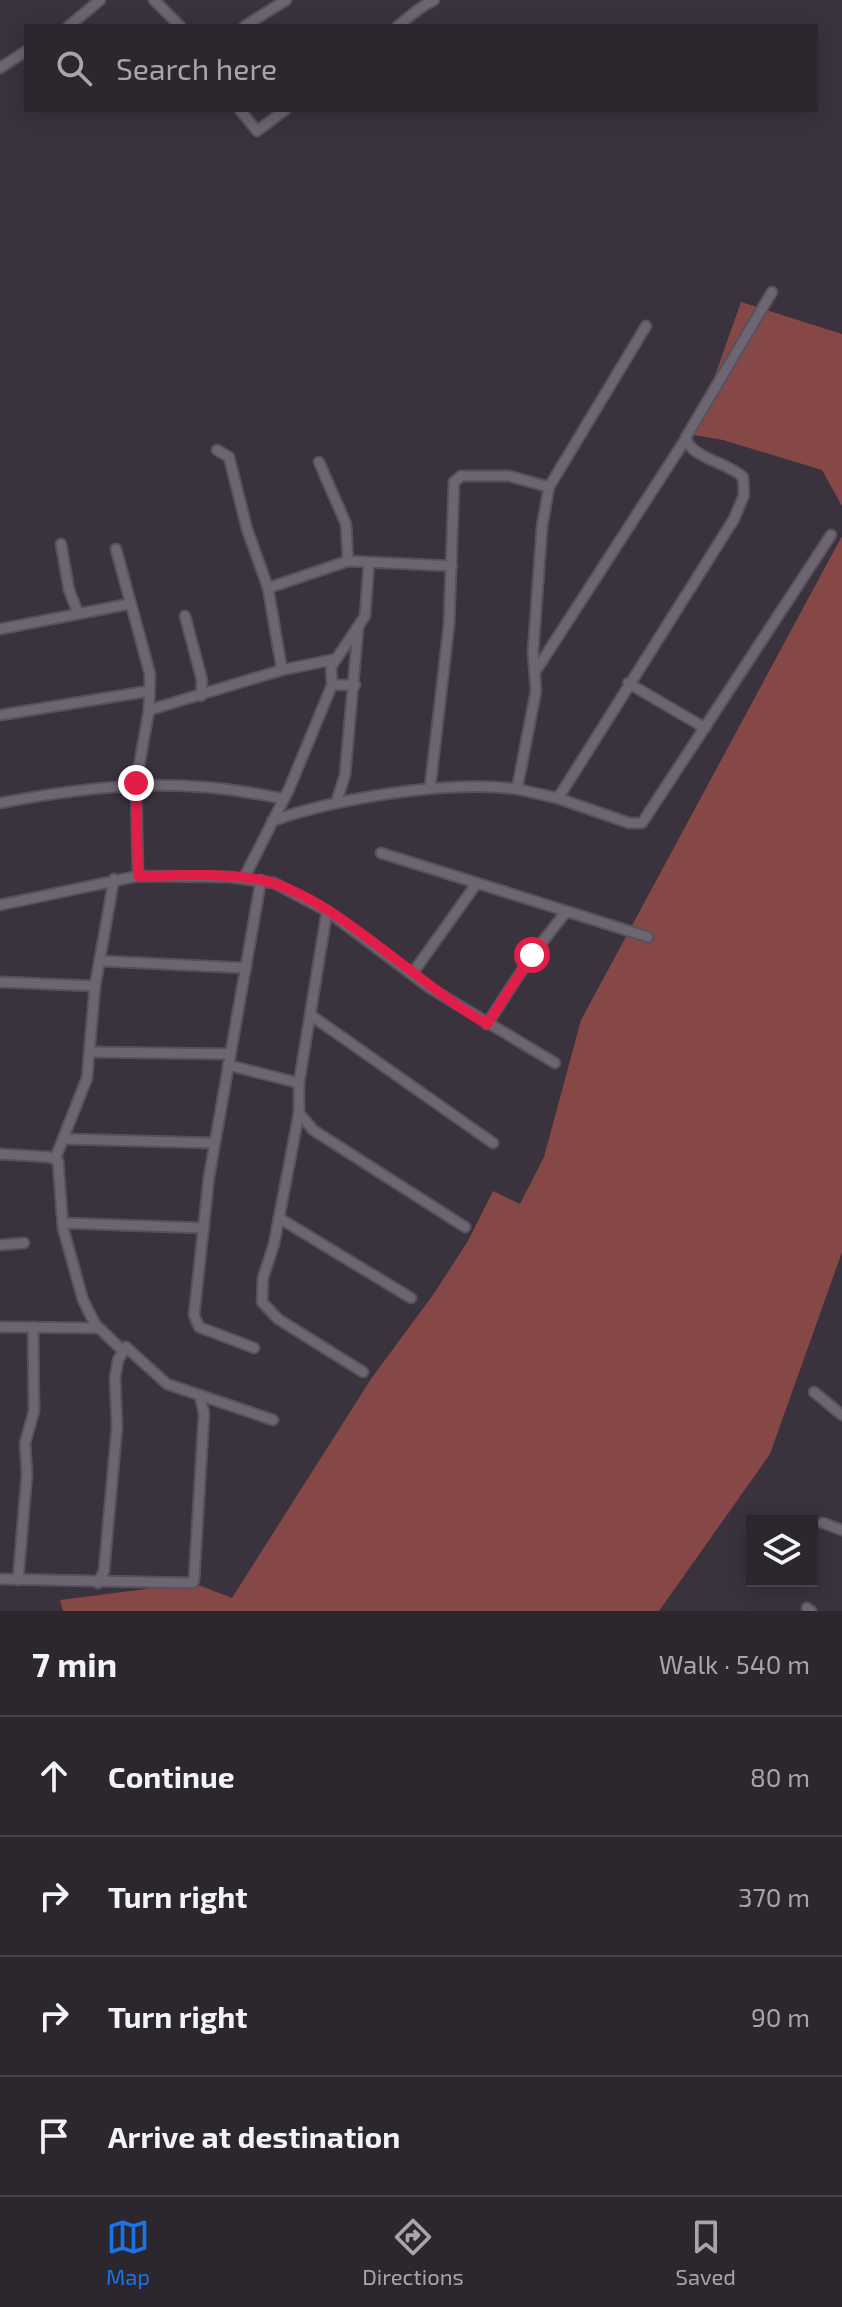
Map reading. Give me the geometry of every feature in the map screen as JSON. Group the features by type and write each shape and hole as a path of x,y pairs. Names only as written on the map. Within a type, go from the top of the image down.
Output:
{"street":[{"path":"71,24 100,0"},
{"path":"154,0 178,24"},
{"path":"248,24 286,0"},
{"path":"401,24 416,13 421,2 434,0"},
{"path":"0,68 24,52"},
{"path":"242,112 257,131 282,112"},
{"path":"535,672 685,440 772,292"},
{"path":"517,789 535,696 533,652 542,527 549,487 646,326"},
{"path":"557,798 628,683 697,582 744,495 745,481 739,472 694,450 685,440"},
{"path":"217,450 229,457 247,529 268,588 282,670"},
{"path":"319,462 346,524 348,561"},
{"path":"430,788 452,566 456,478 509,476 549,487"},
{"path":"272,821 336,803 430,788 480,784 557,798 629,823 642,823 831,535"},
{"path":"61,544 69,590 78,613"},
{"path":"116,549 150,671 149,710 136,783 138,876"},
{"path":"268,588 348,561 452,566"},
{"path":"244,878 284,799 332,685 331,667 365,616 369,563"},
{"path":"0,629 129,604"},
{"path":"185,616 202,680 201,696"},
{"path":"336,803 345,775 358,629"},
{"path":"149,710 282,670 336,659"},
{"path":"628,683 705,728"},
{"path":"332,685 355,685"},
{"path":"0,715 149,691"},
{"path":"0,803 77,788 136,783 242,790 284,799"},
{"path":"381,853 648,937"},
{"path":"0,905 138,876 261,880 327,911 412,974 487,1024 555,1063"},
{"path":"55,1159 66,1139 87,1078 95,986 102,961 114,879"},
{"path":"254,1348 196,1323 195,1292 214,1143 261,880"},
{"path":"412,974 477,883"},
{"path":"327,911 299,1083 299,1113 279,1218 263,1278 265,1308 363,1372"},
{"path":"487,1024 509,986 566,912"},
{"path":"102,961 246,968"},
{"path":"0,982 95,986"},
{"path":"312,1016 493,1143"},
{"path":"91,1052 229,1060 299,1083"},
{"path":"299,1113 313,1130 465,1227"},
{"path":"66,1139 214,1143"},
{"path":"0,1154 55,1159"},
{"path":"55,1159 60,1170 63,1223 83,1300 98,1328 122,1350 126,1347"},
{"path":"279,1218 411,1298"},
{"path":"63,1223 204,1228"},
{"path":"0,1245 24,1243"},
{"path":"0,1327 98,1328"},
{"path":"18,1580 27,1474 25,1443 34,1411 33,1327"},
{"path":"126,1347 155,1377 200,1396 273,1420"},
{"path":"98,1583 104,1571 114,1479 117,1427 115,1378 118,1360 126,1347"},
{"path":"814,1392 842,1415"},
{"path":"1,1581 194,1582 204,1414 200,1396"},
{"path":"823,1523 842,1530"}],"shaded area":[{"path":"741,302 842,334 842,506 822,470 723,440 694,435"},
{"path":"842,536 842,1252 770,1454 659,1611 63,1611 60,1600 193,1583 232,1598 371,1379 468,1241 493,1191 520,1204 544,1157 581,1020"}],"route":[{"path":"136,783 138,876 229,877 274,883 327,911 430,988 487,1024 532,955"}]}
